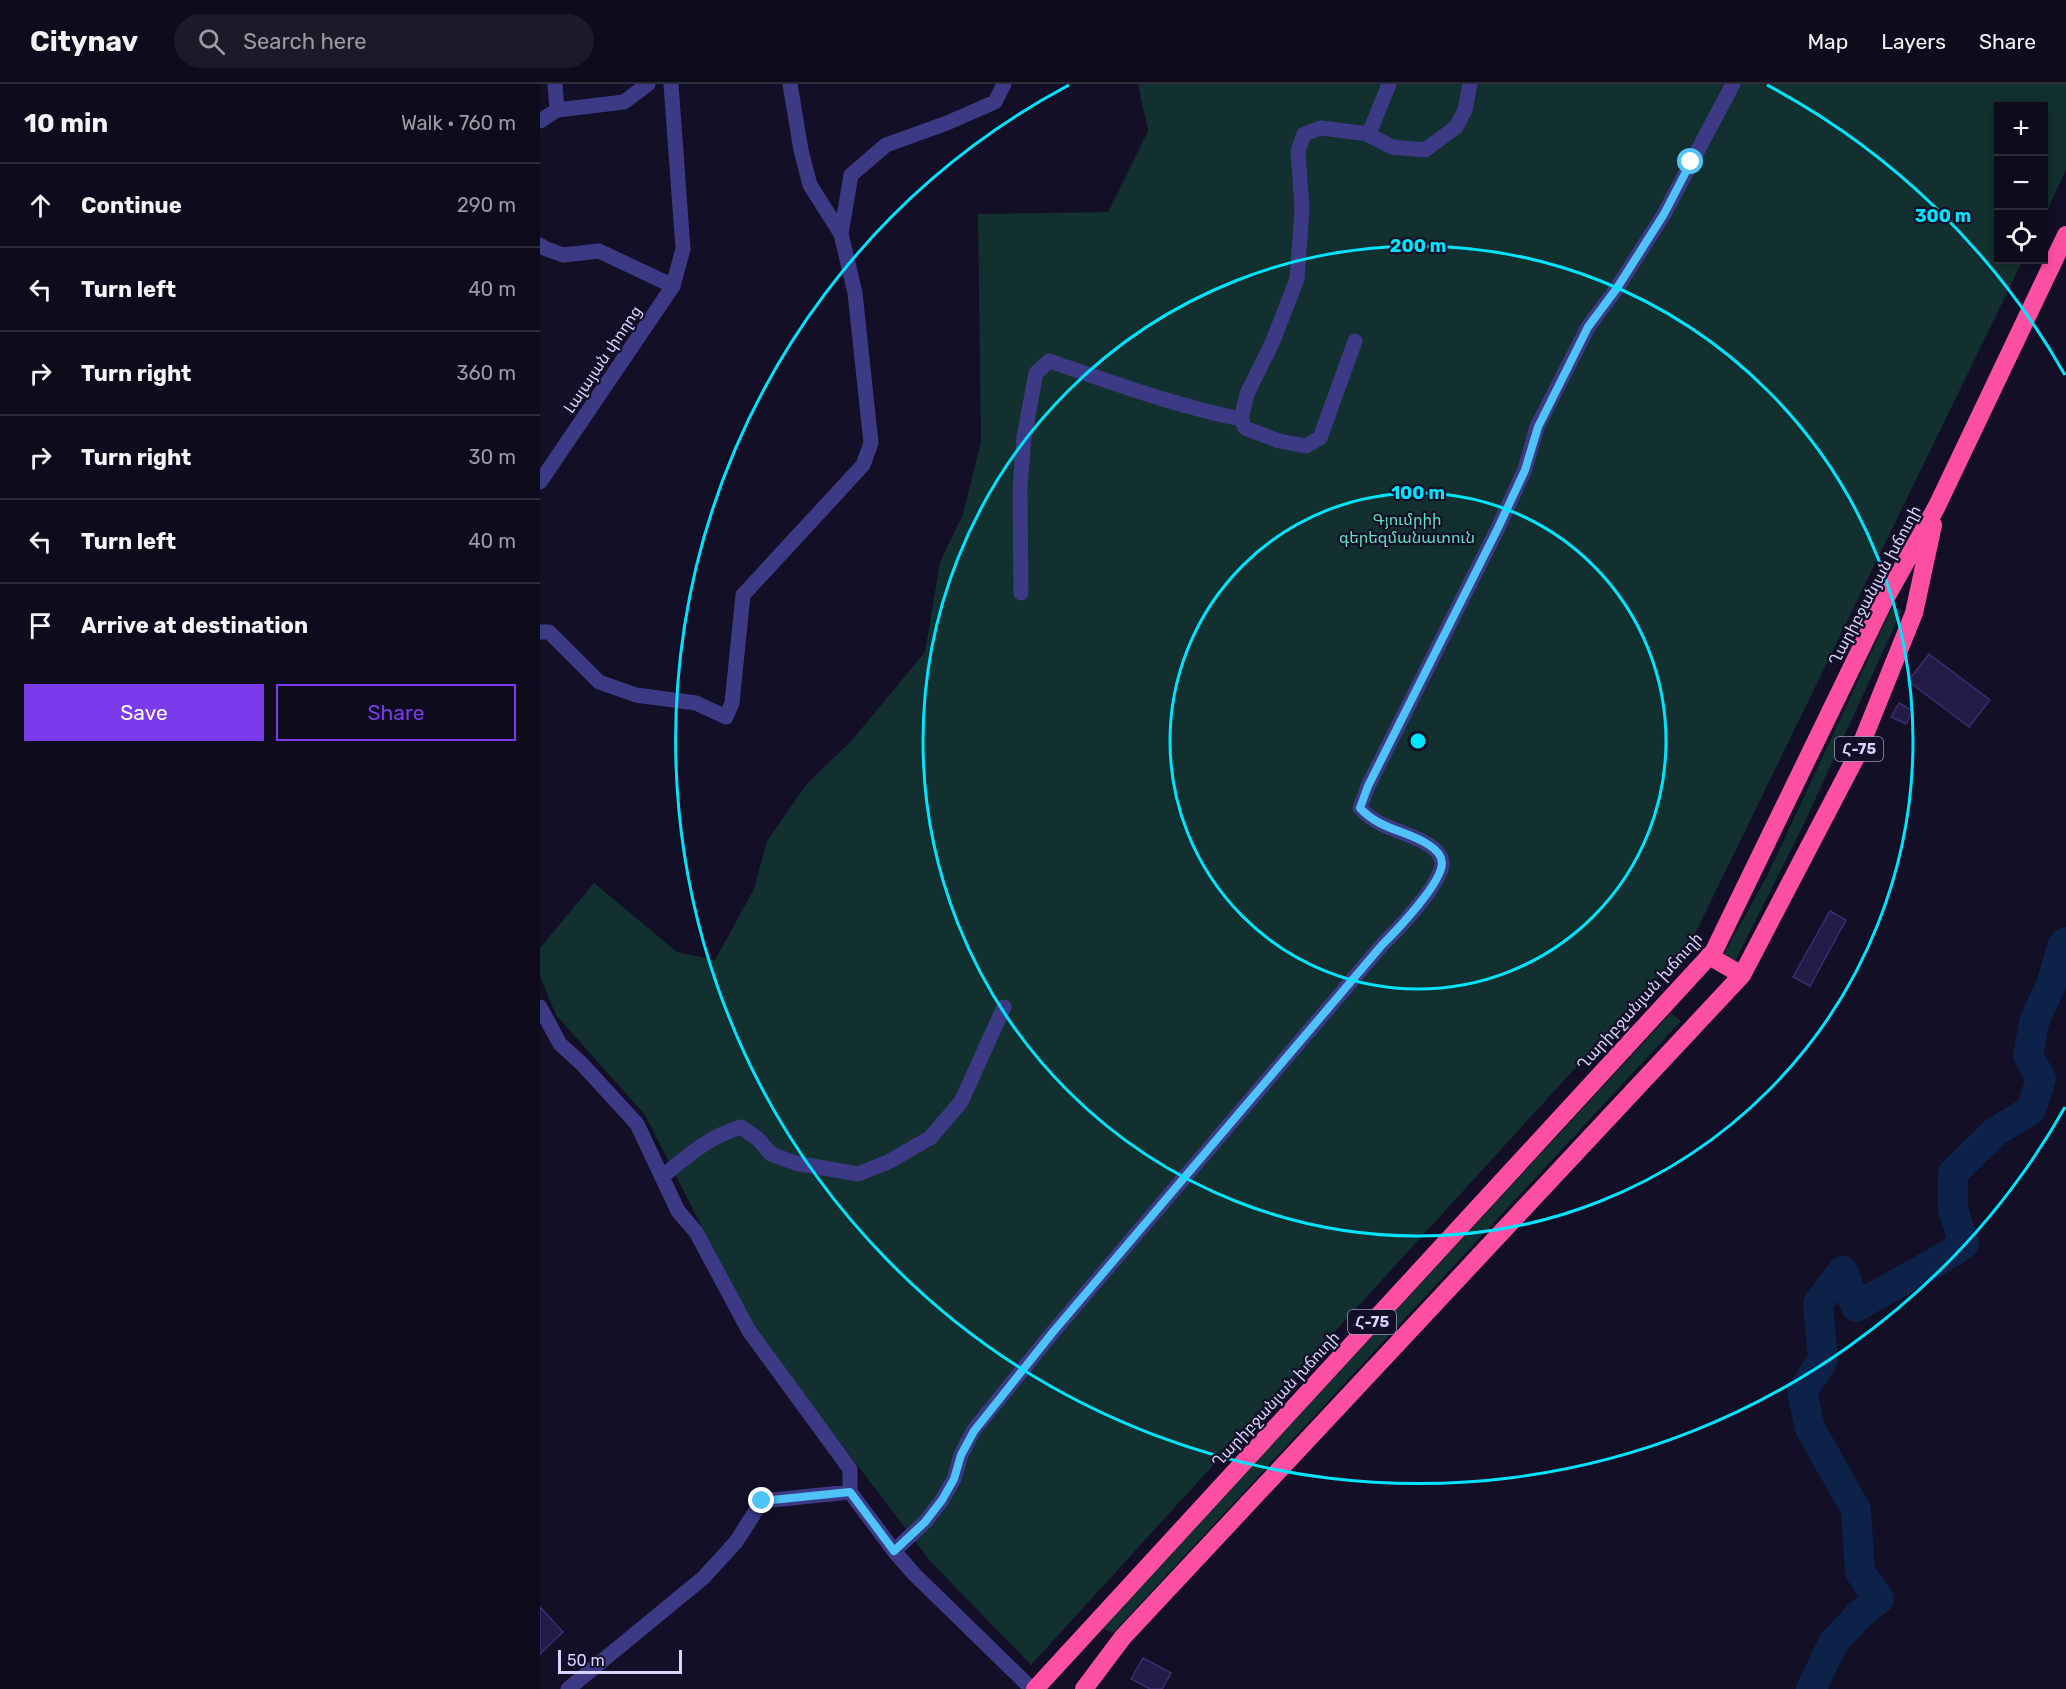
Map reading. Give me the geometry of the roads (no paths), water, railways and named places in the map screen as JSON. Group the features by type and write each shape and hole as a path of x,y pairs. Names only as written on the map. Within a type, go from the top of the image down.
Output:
{"highway":[{"name":"Հ-75","path":"1937,506 2066,234"},
{"name":"Ղարիբջանյան խճուղի","path":"1033,1689 1714,951 1884,601 1937,506"},
{"name":"Ղարիբջանյան խճուղի","path":"1083,1689 1123,1637 1742,975 1856,757 1914,613 1937,506"},
{"path":"1709,956 1742,975"}],"street":[{"path":"555,84 557,110"},
{"path":"540,121 557,110 624,102 648,84"},
{"name":"Լալայան փողոց","path":"540,482 673,286 683,249 671,84"},
{"path":"540,632 549,632 599,682 636,694 696,703 726,717 732,703 743,595 863,465 871,443 855,293 841,234 810,185 801,150 790,84"},
{"path":"841,234 851,175 886,145 996,102 1004,84"},
{"path":"1355,341 1320,438 1306,446 1279,441 1245,428 1241,419 1247,394 1273,341 1297,279 1302,209 1298,151 1304,134 1321,128 1369,134 1389,84"},
{"path":"1365,133 1392,147 1425,150 1456,127 1465,111 1470,84"},
{"path":"894,1551 925,1522 942,1500 954,1479 961,1455 974,1431 1053,1332 1382,945 1407,919 1435,881 1442,865 1441,856 1429,845 1371,819 1360,808 1368,786 1498,528 1525,470 1538,427 1588,327 1617,288 1664,214 1733,84"},
{"path":"540,245 563,255 599,251 673,286"},
{"path":"1021,593 1020,488 1024,437 1036,373 1049,361 1163,400 1200,411 1241,419"},
{"path":"540,1007 560,1044 582,1064 637,1124 678,1211 696,1232 749,1331 850,1468 850,1492 914,1574 1033,1689"},
{"path":"662,1177 694,1150 724,1132 741,1127 758,1139 771,1154 795,1163 858,1174 888,1162 930,1138 962,1102 1004,1007"},
{"path":"568,1689 703,1578 736,1542 762,1501 850,1492"}],"waterway":[{"path":"1811,1689 1833,1643 1860,1614 1879,1599 1860,1572 1856,1510 1810,1428 1802,1392 1823,1360 1818,1303 1843,1271 1856,1307 1964,1244 1953,1209 1953,1173 1995,1132 2031,1110 2041,1079 2028,1055 2035,1019 2051,985 2062,946 2066,942"}],"park label":[{"name":"Գյումրիի գերեզմանատուն","path":"1407,528"}]}
